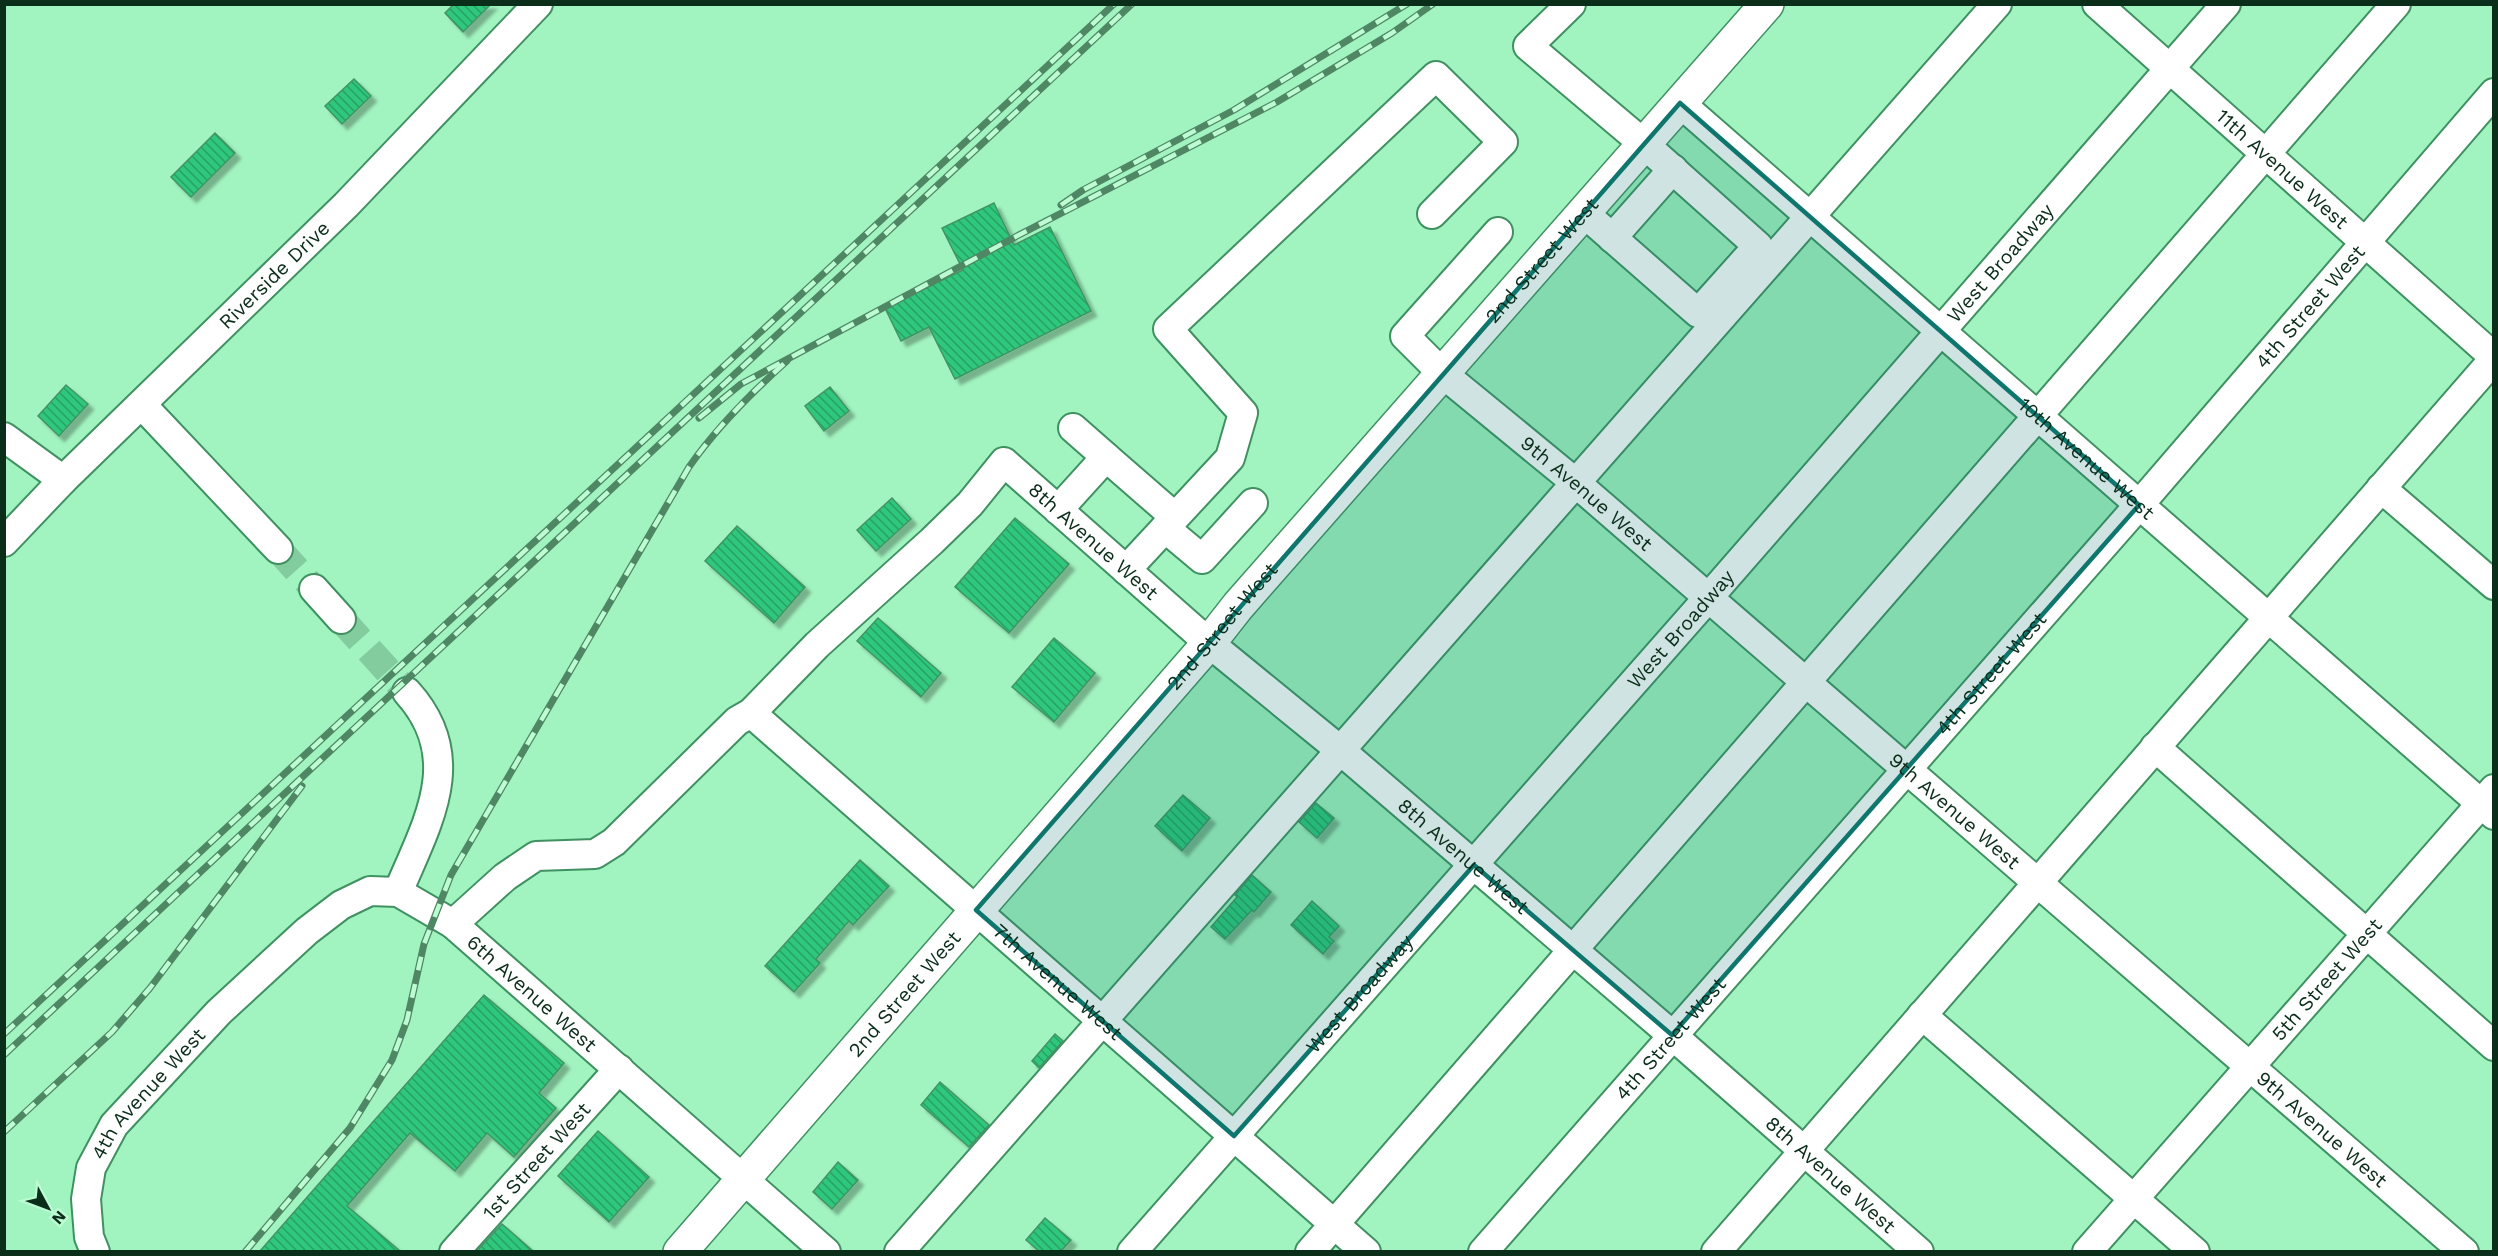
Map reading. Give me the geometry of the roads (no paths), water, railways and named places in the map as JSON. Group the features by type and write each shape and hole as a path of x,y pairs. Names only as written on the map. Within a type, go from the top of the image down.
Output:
{"main road":[{"name":"2nd Street West","path":"680,1251 1209,643 1238,606 1767,4"}],"street":[{"name":"Riverside Drive","path":"4,542 63,480 363,188 538,4"},
{"path":"1571,4 1528,46 1644,144 1758,246 1698,313 1584,213"},
{"path":"899,1251 1997,4"},
{"name":"11th Avenue West","path":"2097,4 2493,358"},
{"name":"West Broadway","path":"1132,1251 1708,598 2226,4"},
{"path":"1310,1251 1574,951 1805,682 2396,4"},
{"path":"1126,570 1230,458 1243,413 1168,329 1436,76 1503,142 1432,214"},
{"name":"4th Street West","path":"1483,1251 2139,505 2493,93"},
{"name":"10th Avenue West","path":"1680,103 2268,618 2489,802"},
{"path":"1612,238 1672,169"},
{"name":"9th Avenue West","path":"1498,232 1405,336 1442,374 1576,483 2464,1251"},
{"path":"1716,1251 2493,358"},
{"path":"142,405 278,549"},
{"path":"1073,428 1106,457 1170,522 1202,559 1253,503"},
{"path":"4,437 63,480"},
{"path":"1058,510 1106,457"},
{"name":"8th Avenue West","path":"750,712 817,645 970,504 1004,462 1209,643 1340,750 1919,1251"},
{"path":"2381,488 2493,585"},
{"path":"314,589 341,619"},
{"path":"398,892 434,806 439,782 438,758 430,729 420,706 407,692"},
{"path":"453,924 504,877 536,856 595,854 615,842 737,721 750,712"},
{"name":"7th Avenue West","path":"750,712 1366,1251"},
{"path":"2156,747 2493,1046"},
{"name":"5th Street West","path":"2087,1251 2366,934 2489,802"},
{"name":"6th Avenue West","path":"219,1012 307,931 341,905 370,891 398,892 453,924 826,1251"},
{"name":"4th Avenue West","path":"95,1251 89,1237 86,1199 91,1168 114,1125 219,1012"},
{"path":"1922,1015 2195,1251"},
{"name":"1st Street West","path":"454,1251 619,1069"}],"tunnel":[{"path":"278,549 314,589"},
{"path":"341,619 407,692"}],"railway":[{"path":"4,1034 1114,4"},
{"path":"4,1055 1132,4"},
{"path":"1061,205 1083,190 1234,110 1407,4"},
{"path":"699,418 741,384 1017,236 1277,102 1392,33 1433,4"},
{"path":"245,1252 350,1128 392,1060 407,1020 424,944 451,875 689,467 735,411 787,361"},
{"path":"4,1132 112,1032 150,988 302,786"}]}
